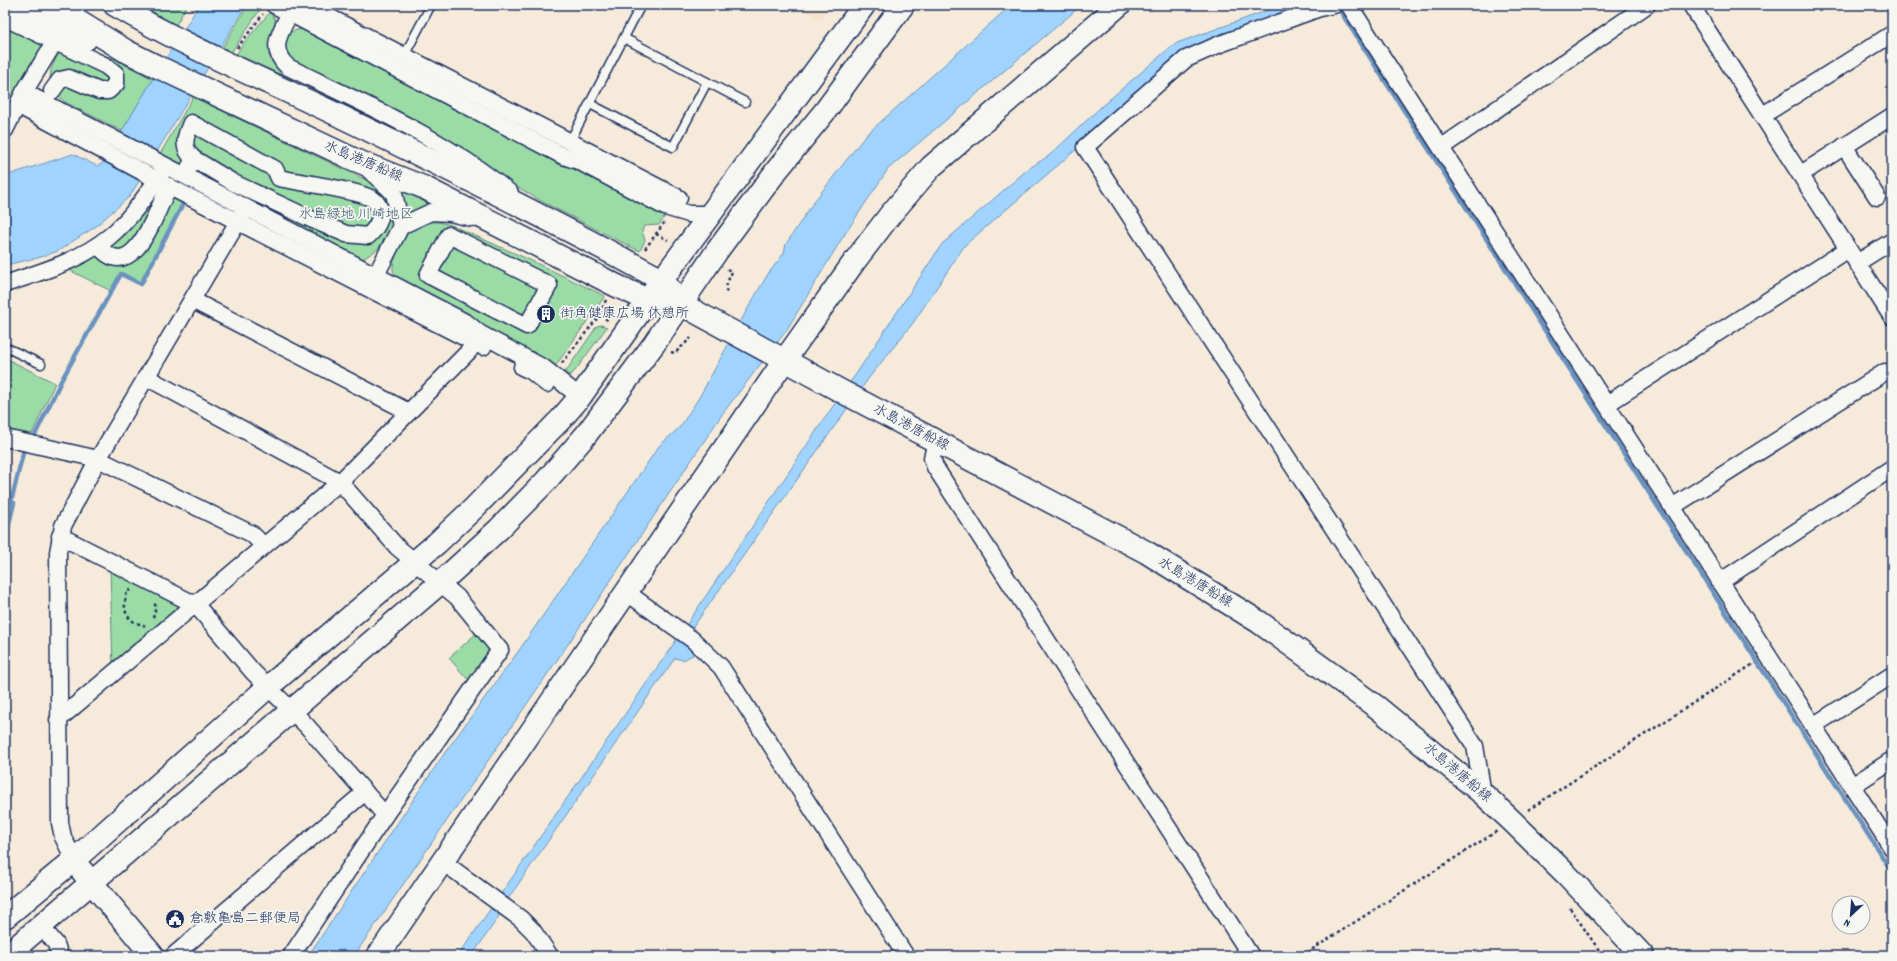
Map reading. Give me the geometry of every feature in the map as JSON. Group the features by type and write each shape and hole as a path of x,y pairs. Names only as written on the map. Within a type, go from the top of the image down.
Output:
{"street":[{"path":"6,5 73,35 126,51"},
{"name":"水島港唐船線","path":"51,5 126,51 156,66 355,160 423,187 648,300 681,304 848,395 1146,552 1259,622 1378,708 1483,794 1512,821 1568,875 1643,956"},
{"name":"水島港唐船線","path":"115,5 173,37 228,56 531,211 662,280 681,304"},
{"path":"306,5 680,198"},
{"path":"5,917 74,860 268,687 415,561 474,508 580,397 662,280 864,5"},
{"path":"6,956 440,582 499,529 546,481 609,407 710,261 777,170 826,110 903,5"},
{"path":"378,956 626,592 779,358 890,215 931,167 1119,5"},
{"path":"1333,5 1320,8 1220,44 1186,59 1085,147 1475,746 1483,794"},
{"path":"1349,5 1442,147 1892,848"},
{"path":"1442,147 1647,5"},
{"path":"1691,5 1892,317"},
{"path":"270,8 290,13 563,156 578,161 665,207 689,214 711,214"},
{"path":"290,13 278,36 276,47 280,60 288,67 410,126 493,179 531,211"},
{"path":"5,18 106,66 116,74 116,84 108,91 99,91 69,78 60,80 52,91"},
{"path":"1763,115 1892,34"},
{"path":"5,130 24,92 51,48"},
{"path":"24,92 148,169 166,167 243,215 477,338 544,368 580,397"},
{"path":"24,108 113,148"},
{"path":"1801,174 1892,116"},
{"path":"191,123 275,169 279,178 357,193 374,200 380,211 379,222 376,228 368,236 346,234 192,164 184,145 191,123"},
{"path":"1844,146 1877,197"},
{"path":"355,160 374,173 394,194 401,226"},
{"path":"5,284 83,254 98,245 110,236 133,212 166,167"},
{"path":"98,245 105,253 118,258 132,252 147,234 167,185 243,215 376,275 467,324 477,338 531,371 546,384"},
{"path":"376,275 401,226 431,212 450,213 494,223"},
{"path":"153,956 74,860 63,837 60,823 58,720 58,552 63,526 98,459 243,215"},
{"path":"449,235 549,285 527,326 428,275 449,235"},
{"path":"1857,263 1892,241"},
{"path":"1607,404 1848,249"},
{"path":"191,301 408,413"},
{"path":"58,720 156,639 340,482 469,351 477,338"},
{"path":"1672,507 1885,372"},
{"path":"146,377 340,482 397,547 457,597 500,650 385,815 291,956"},
{"path":"5,438 98,459 252,534 264,546"},
{"path":"936,441 932,458 935,467 1250,956"},
{"path":"1720,582 1892,468"},
{"path":"60,536 196,605 253,672 292,710 385,815"},
{"path":"626,592 687,636 721,667 906,956"},
{"path":"1813,726 1892,675"},
{"path":"1852,786 1892,760"},
{"path":"173,956 365,792"},
{"path":"443,862 501,904 533,931 550,956"},
{"path":"41,926 56,944 60,956"}],"lane":[{"path":"404,56 431,5"},
{"path":"563,156 642,5"},
{"path":"624,38 745,102"},
{"path":"590,104 673,147 707,82"},
{"path":"5,347 41,364"}],"path":[{"path":"228,56 270,8"},
{"path":"645,249 665,222"},
{"path":"656,234 668,240"},
{"path":"726,269 732,272 727,283 726,292"},
{"path":"558,369 599,316 606,300"},
{"path":"599,316 610,321"},
{"path":"667,350 675,353 691,338"},
{"path":"135,588 127,591 124,603 125,611 130,619 143,625 156,639"},
{"path":"143,625 151,622 155,614 156,606 151,596"},
{"path":"1302,956 1753,664"}],"shaded area":[{"path":"796,5 831,5 821,20"}],"green space":[{"path":"5,5 71,5 28,67 5,118"},
{"path":"140,5 187,5 176,25"},
{"path":"248,5 255,5 261,8 231,53 222,48"},
{"path":"270,12 275,19 284,72 295,81 236,55 242,45"},
{"path":"301,29 561,165 579,167 667,213 659,225 644,226 642,231 645,240 640,251 631,247 541,201 509,182 421,124 379,102 296,64 287,55 284,42 290,32"},
{"path":"77,44 114,59 153,79 122,131 65,102 59,96 58,91 67,85 93,96 107,99 118,94 122,86"},
{"path":"59,52 101,70 111,79 107,86 56,76 50,79 51,69"},
{"name":"水島緑地 川崎地区","path":"193,97 381,187 389,198 395,221 378,249 363,259 160,154"},
{"path":"159,188 184,201 141,283 120,273 111,291 65,268"},
{"path":"397,188 435,207 405,221 405,203"},
{"name":"水島緑地 川崎地区","path":"426,222 438,222 451,225 532,261 605,296 554,368 486,332 474,317 400,280 395,275 393,270 394,262 404,239 409,232"},
{"path":"601,325 607,327 575,371 571,375 564,374 597,326"},
{"path":"5,358 55,383 32,434 5,429"},
{"path":"110,568 179,604 179,610 113,667"},
{"path":"479,631 492,648 471,683 449,658"}],"water":[{"path":"199,5 246,5 130,196 95,227 58,251 38,258 5,265 5,176 73,154 97,166 103,163"},
{"path":"1011,5 1082,5 888,169 841,240 786,331 723,413 577,631 354,956 308,956 444,754 520,649 659,446 680,427 700,396 768,274 784,253 786,244 813,203 866,135"},
{"path":"1283,5 1315,5 1210,42 1079,147 965,245 913,323 868,379 691,630 693,655 683,660 675,658 510,896 497,919 472,956 458,956 677,639 942,244 1028,169 1050,155 1103,105 1177,43"}],"waterway":[{"path":"1337,6 1892,872"},
{"path":"34,437 61,381 121,274 141,284 184,202"},
{"path":"11,502 24,449"},
{"path":"5,500 14,503 8,528 5,527"},
{"path":"5,800 6,876"}],"tunnel":[{"path":"65,27 81,5"}],"place":[{"name":"街角健康広場 休憩所","path":"546,314"},
{"name":"倉敷亀島二郵便局","path":"175,919"}]}
